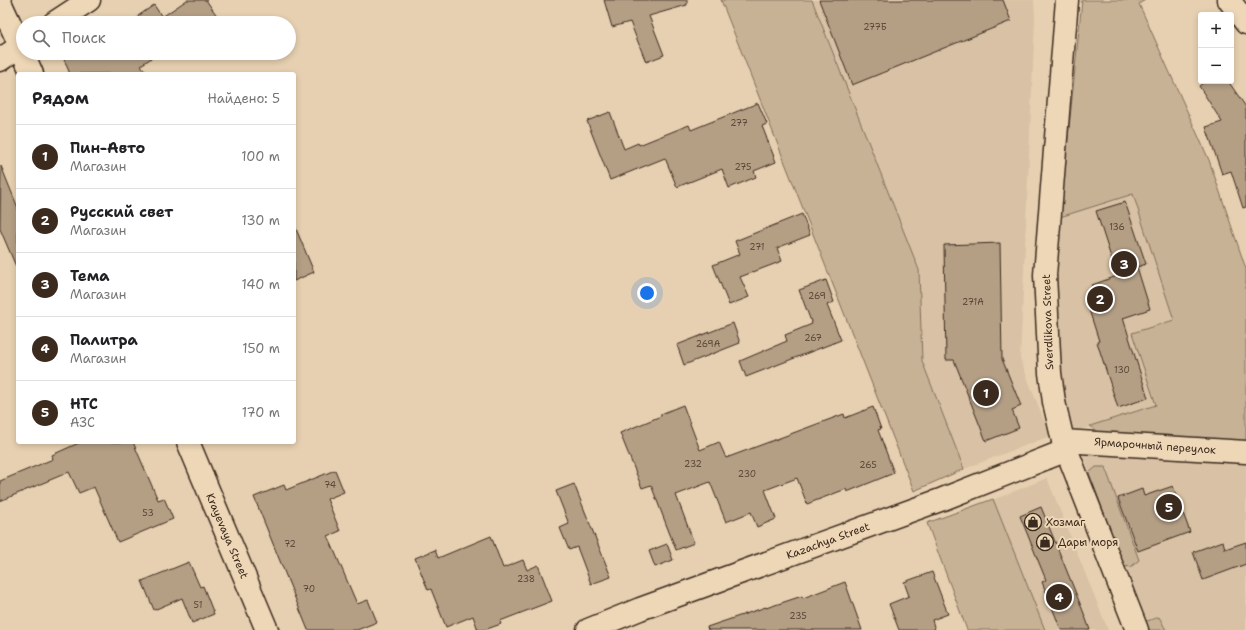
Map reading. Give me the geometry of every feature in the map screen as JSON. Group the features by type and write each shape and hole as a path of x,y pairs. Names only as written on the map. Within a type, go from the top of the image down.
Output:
{"street":[{"path":"65,16 89,0"},
{"name":"Sverdlikova Street","path":"1067,0 1045,281 1050,373 1054,402 1065,445 1137,630"},
{"path":"1229,0 1246,23"},
{"path":"0,2 16,36"},
{"path":"0,60 16,52"},
{"path":"26,60 31,72"},
{"name":"Krayevaya Street","path":"189,444 267,630"},
{"name":"Ярмарочный переулок","path":"1065,445 1246,452"},
{"name":"Kazachya Street","path":"588,630 640,609 943,499 1065,445"}],"shaded area":[{"path":"721,0 812,0 919,270 922,361 964,469 914,491"},
{"path":"812,0 1034,0 1035,19 1020,359 1050,436 964,469 922,361 919,270"},
{"path":"1082,0 1145,0 1139,4 1209,160 1246,269 1246,442 1101,435 1090,426 1156,405 1132,333 1174,320 1133,194 1060,217"},
{"path":"1133,194 1174,320 1132,333 1156,405 1071,433 1064,406 1053,295 1060,217"},
{"path":"1080,446 1246,457 1246,630 1166,630 1159,617 1144,622"},
{"path":"1096,467 1105,467 1139,560 1131,567 1124,566 1089,473"},
{"path":"1047,478 1108,630 1045,630 993,500"},
{"path":"993,499 1045,630 967,630 927,523"},
{"path":"1159,617 1166,630 1147,630 1144,622"}],"building":[{"path":"187,0 206,0 217,16 163,16"},
{"path":"604,0 687,0 687,5 649,16 664,55 646,62 630,22 612,27"},
{"path":"819,0 1003,0 1011,21 852,85"},
{"path":"154,5 161,16 138,16"},
{"path":"64,60 148,60 141,65 146,72 69,72"},
{"path":"1202,84 1230,84 1246,107 1246,207 1243,208 1231,171 1222,174 1206,127 1222,122 1199,86"},
{"path":"758,103 767,124 762,126 776,162 754,171 756,177 729,188 722,169 677,187 665,158 610,180 587,121 610,112 624,149 638,143 639,145 689,125 691,130"},
{"path":"1,166 16,203 16,266 0,229"},
{"path":"1125,202 1146,264 1137,267 1150,309 1123,318 1148,398 1118,408 1097,342 1099,341 1086,300 1092,285 1117,276 1096,211"},
{"path":"802,214 810,235 777,248 782,261 740,277 749,297 729,305 713,265 740,254 735,241"},
{"path":"296,229 314,272 296,280"},
{"path":"1000,243 1002,359 1021,406 1012,410 1019,428 986,441 954,360 946,360 944,245"},
{"path":"826,280 834,302 827,305 841,340 746,377 740,361 787,341 785,335 812,324 799,290"},
{"path":"733,323 740,343 684,365 677,345"},
{"path":"683,405 700,450 719,442 726,458 844,414 845,418 873,407 881,429 878,430 894,473 847,492 846,489 807,504 797,478 765,490 776,519 757,527 751,512 726,522 710,482 676,495 694,543 676,550 651,485 642,488 620,433"},
{"path":"77,444 134,444 158,500 164,498 173,519 118,542 94,487 79,493 69,472 0,501 0,481 53,459 52,455"},
{"path":"335,470 344,492 327,499 340,531 328,536 357,604 368,600 377,622 357,630 308,630 254,497 284,485 286,490"},
{"path":"574,484 611,577 591,584 577,547 569,550 560,528 569,524 556,491"},
{"path":"1173,486 1190,532 1138,551 1118,498 1142,489 1144,496"},
{"path":"1041,507 1090,630 1061,630 1042,582 1046,580 1020,516"},
{"path":"491,536 503,568 523,560 527,570 538,565 552,601 500,621 501,624 484,630 478,630 473,616 446,627 431,589 428,590 415,558 435,550 438,558"},
{"path":"1223,541 1225,549 1246,542 1246,564 1203,580 1193,552"},
{"path":"667,544 673,560 655,567 649,551"},
{"path":"189,562 200,587 203,586 214,614 192,623 182,598 154,610 142,581"},
{"path":"932,572 948,614 932,620 935,630 899,630 889,604 909,596 904,582"},
{"path":"845,582 862,630 708,630 707,627 802,596 803,598"}],"place":[{"name":"Тема","path":"1124,264"},
{"name":"Русский свет","path":"1100,299"},
{"name":"Пин-Авто","path":"986,393"},
{"name":"НТС","path":"1169,507"},
{"name":"Хозмаг","path":"1033,522"},
{"name":"Дары моря","path":"1045,542"},
{"name":"Палитра","path":"1059,597"}]}
